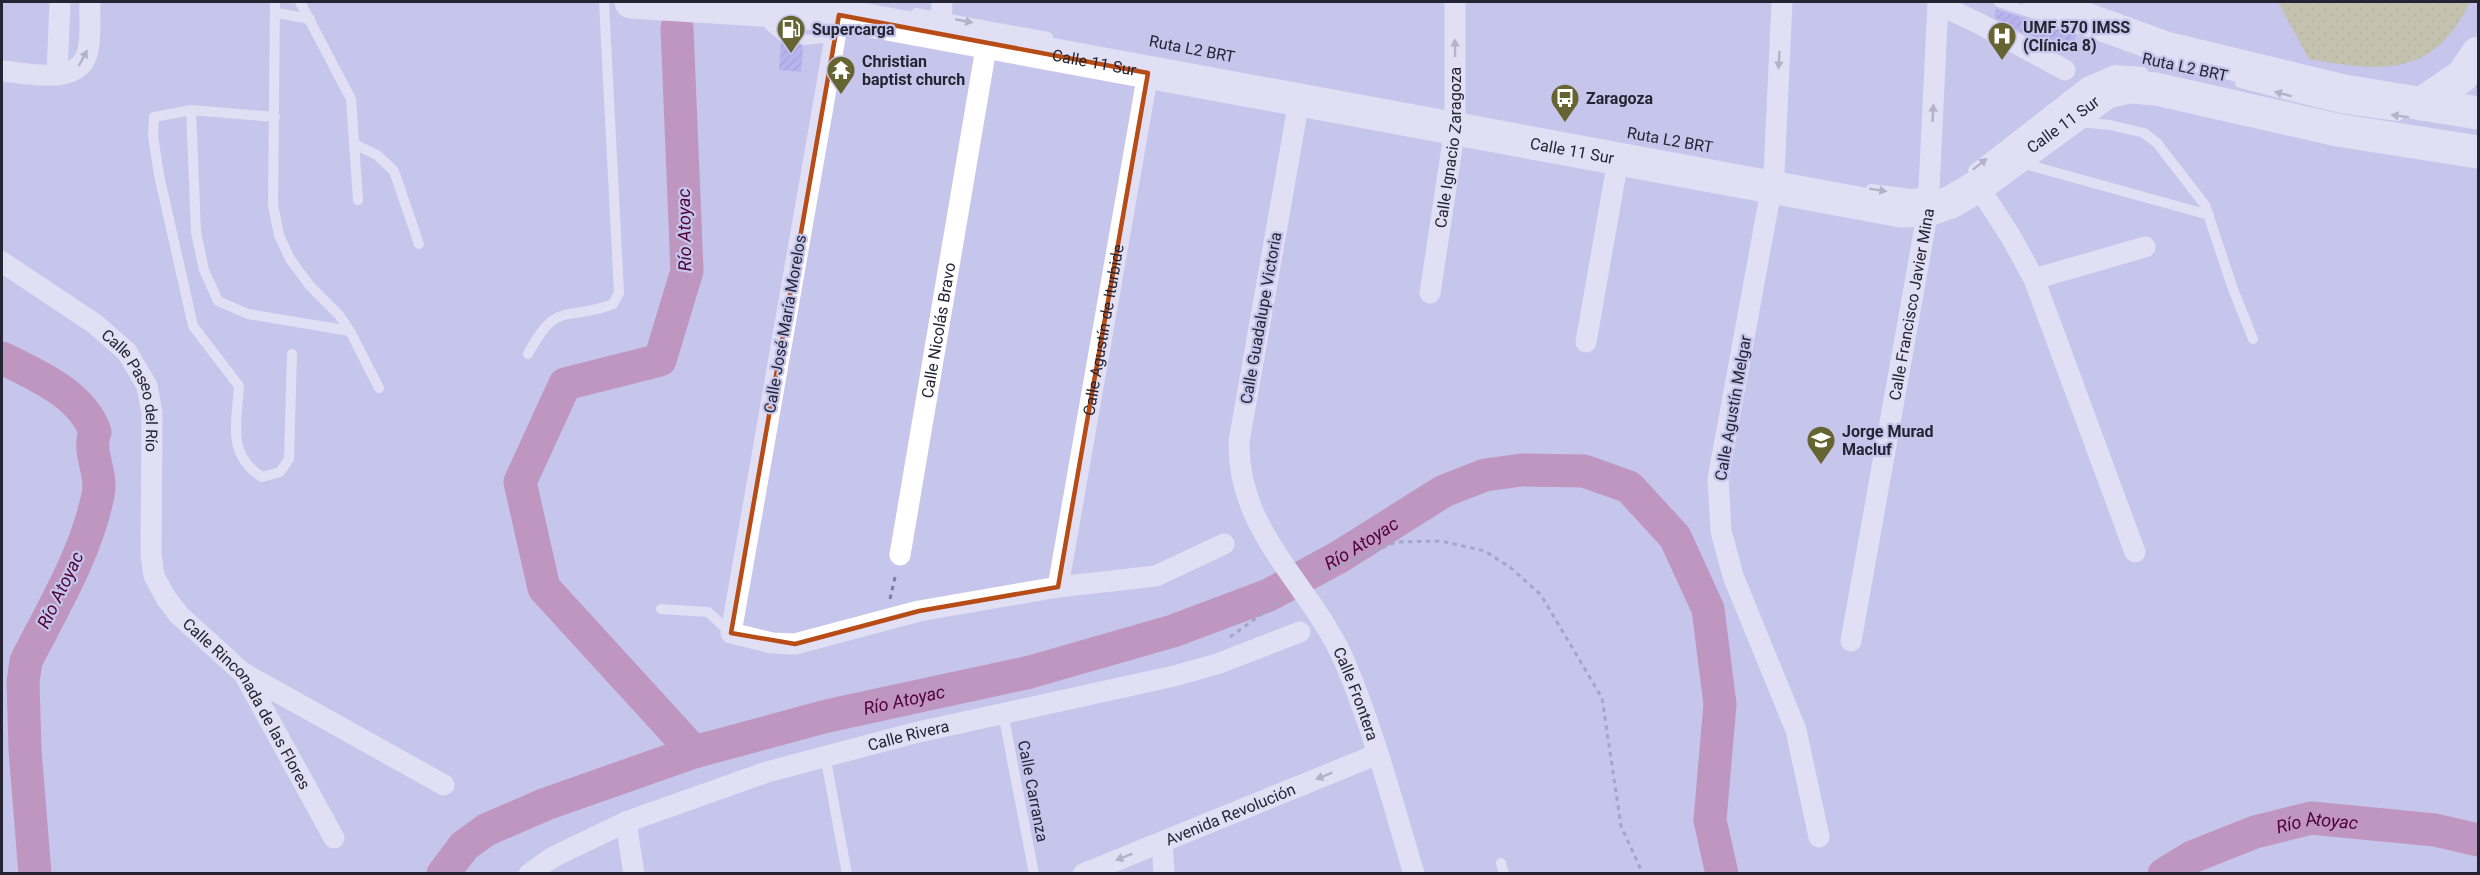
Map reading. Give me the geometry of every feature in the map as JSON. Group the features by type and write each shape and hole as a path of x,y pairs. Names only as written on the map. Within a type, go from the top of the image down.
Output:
{"main road":[{"name":"Calle 11 Sur","path":"631,2 839,15 941,17 987,42 1299,100 1456,118 1620,151 1774,177 1901,211 1932,198 1951,202 1971,181 2013,161 2107,92 2139,87 2337,130 2478,153"},
{"path":"2039,2 2166,48 2344,91 2421,118 2478,113"},
{"path":"2421,118 2462,76 2478,54"}],"street":[{"path":"57,75 60,2"},
{"path":"2,71 57,75 72,72 82,63 87,53 90,2"},
{"name":"Calle Ignacio Zaragoza","path":"1430,293 1456,118 1455,2"},
{"name":"Calle Agustín Melgar","path":"1782,2 1774,177 1718,479 1721,531 1733,576 1796,730 1819,837"},
{"path":"1938,3 2065,70"},
{"name":"Calle Francisco Javier Mina","path":"1851,641 1932,198 1938,3"},
{"name":"Calle José María Morelos","path":"731,633 839,15"},
{"name":"Calle Nicolás Bravo","path":"900,555 987,42"},
{"name":"Calle Agustín de Iturbide","path":"1058,587 1148,73"},
{"name":"Calle Guadalupe Victoria","path":"1263,532 1245,491 1239,465 1239,442 1299,100"},
{"path":"1586,342 1620,151"},
{"path":"1971,181 2011,237 2034,279 2135,552"},
{"path":"2034,279 2145,247"},
{"name":"Calle Paseo del Río","path":"2,262 95,324 127,352 147,386 152,413 151,554 154,576"},
{"name":"Calle Frontera","path":"1263,532 1346,663 1378,754 1414,873"},
{"path":"731,633 772,644 795,644 886,619 1058,587 1156,576 1224,544"},
{"name":"Calle Rinconada de las Flores","path":"154,576 179,615 244,674 334,838"},
{"name":"Calle Rivera","path":"528,873 563,852 626,822 767,772 825,754 1174,676 1217,664 1300,632"},
{"path":"244,674 444,785"},
{"name":"Avenida Revolución","path":"1083,873 1378,754"},
{"path":"626,822 634,873"},
{"path":"1162,842 1164,873"}],"lane":[{"path":"300,2 351,99 358,200"},
{"path":"528,354 546,324 556,317 607,307 617,299 604,2"},
{"path":"1999,2 2089,33"},
{"path":"310,19 276,7 273,205 279,235 299,273 350,331 379,388"},
{"path":"764,10 770,26 782,36"},
{"path":"905,12 1058,39"},
{"path":"804,40 839,15"},
{"name":"Ruta L2 BRT","path":"1971,181 2086,82 2114,70 2153,72"},
{"name":"Ruta L2 BRT","path":"2226,79 2340,108 2421,118 2478,140"},
{"name":"Ruta L2 BRT","path":"2234,92 2339,118 2397,127"},
{"path":"275,117 191,110 154,117 153,136 159,176 193,326 239,386 235,446 250,469 262,477 280,472 289,459 292,354"},
{"path":"191,110 196,232 204,270 218,301 248,314 350,331"},
{"path":"2069,121 2110,125 2144,133 2157,143 2205,205 2233,289 2253,339"},
{"path":"354,144 377,155 394,171 418,244"},
{"path":"2013,161 2209,215"},
{"path":"1854,187 1932,198"},
{"path":"661,609 708,612 731,633"},
{"name":"Calle Carranza","path":"1003,713 1034,873"},
{"path":"825,754 847,873"}],"path":[{"path":"886,619 900,555"}],"highlighted area":[{"path":"839,15 1148,73 1058,587 919,611 795,644 731,633"}],"shaded area":[{"path":"2278,2 2470,2 2456,27 2440,45 2422,57 2403,64 2382,67 2309,59"}],"building":[{"path":"1996,9 2076,35 2072,48 2023,33 1994,17"},
{"name":"Supercarga","path":"789,34 799,34 797,41 803,47 801,72 779,70 781,43 787,41"}],"waterway":[{"name":"Río Atoyac","path":"677,28 687,271 660,360 565,384 520,482 544,588 694,752"},
{"name":"Río Atoyac","path":"2,358 56,387 80,407 95,432 93,447 99,478 93,517 77,559 26,661 23,682 25,750 35,874"},
{"name":"Río Atoyac","path":"443,874 464,846 486,830 546,804 694,752 827,716 1030,672 1173,631 1269,595 1339,557 1444,491 1485,475 1522,470 1584,471 1629,487 1675,537 1708,609 1720,704 1710,820 1722,874"},
{"name":"Río Atoyac","path":"2164,874 2192,857 2255,832 2311,818 2435,830 2478,840"}],"place":[{"name":"Supercarga","path":"791,54"},
{"name":"UMF 570 IMSS (Clínica 8)","path":"2002,62"},
{"name":"Christian baptist church","path":"841,96"},
{"name":"Zaragoza","path":"1565,124"},
{"name":"Jorge Murad Macluf","path":"1821,466"}]}
